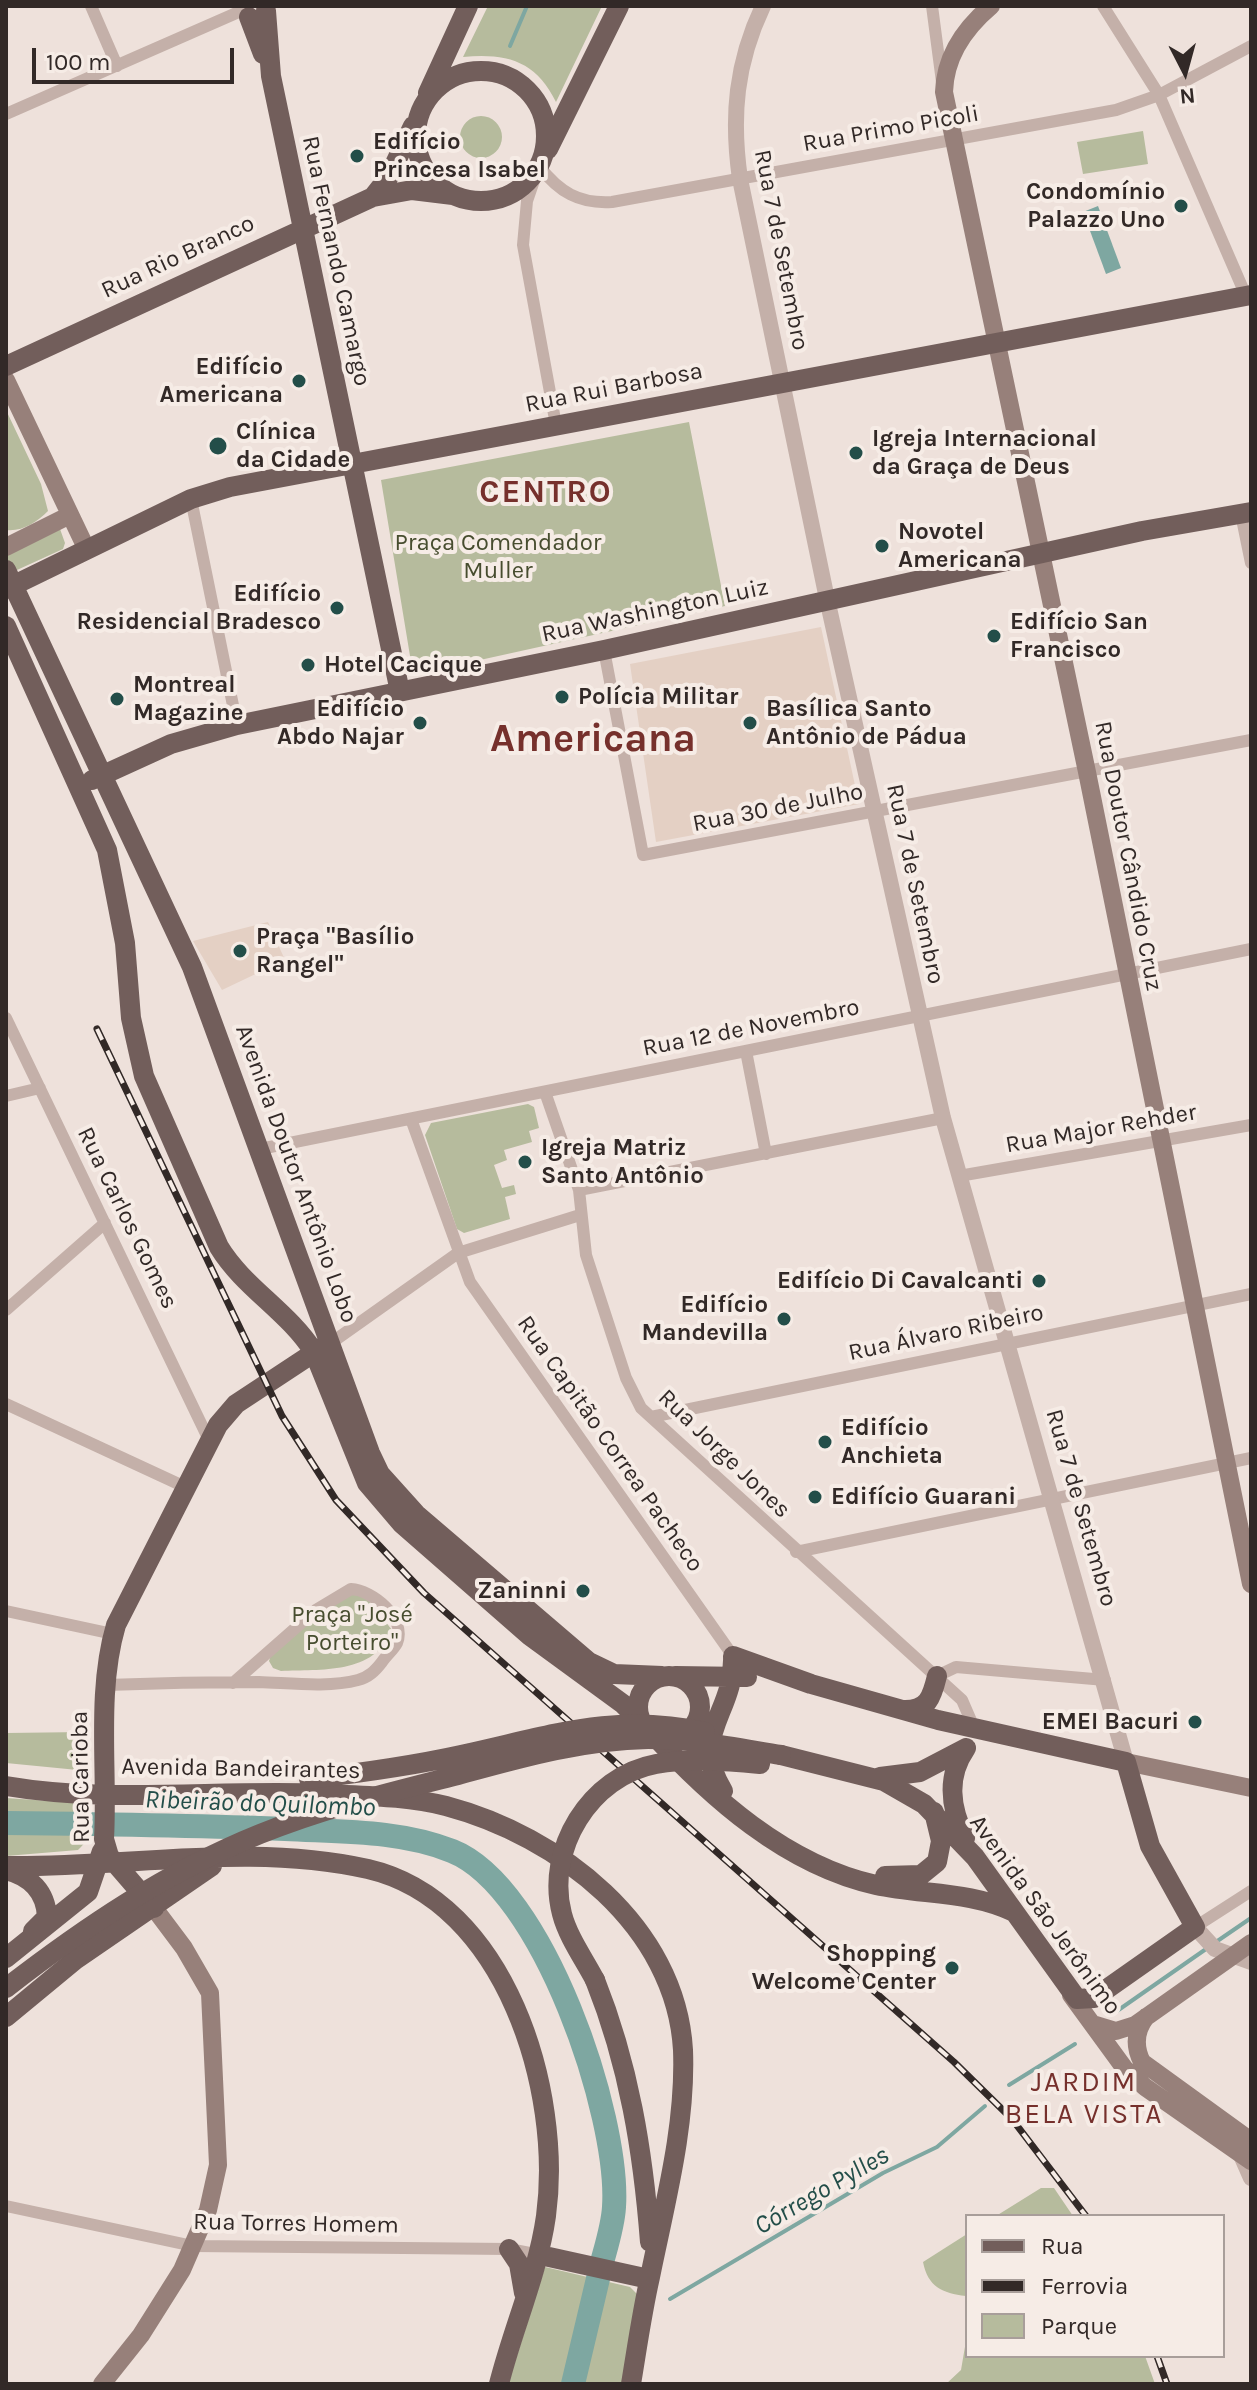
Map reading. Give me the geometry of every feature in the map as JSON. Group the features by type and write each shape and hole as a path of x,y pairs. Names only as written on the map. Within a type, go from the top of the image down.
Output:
{"main road":[{"path":"373,197 395,167 468,6"},
{"path":"541,163 547,131 539,104 523,85 505,75 480,70 452,77 439,85 421,108 415,136 422,165 430,177 453,195 468,200 497,199 524,185 541,163 619,6"},
{"path":"944,92 944,74 955,49 991,6"},
{"name":"Rua Fernando Camargo","path":"253,10 271,76 400,692"},
{"name":"Rua Doutor Cândido Cruz","path":"944,92 994,342 1087,772 1251,1584"},
{"name":"Rua Rio Branco","path":"6,366 373,197 412,190 453,195"},
{"name":"Rua Rui Barbosa","path":"9,582 87,550 191,499 272,477 1248,295"},
{"path":"6,380 87,550"},
{"name":"Rua Washington Luiz","path":"78,786 171,744 237,725 604,650 1040,553 1246,513"},
{"path":"6,547 70,515"},
{"name":"Avenida Doutor Antônio Lobo","path":"9,582 192,967 260,1149 367,1483 402,1524 530,1636 623,1704 697,1783 774,1838 822,1865 874,1884 968,1896 1017,1913"},
{"name":"Avenida Doutor Antônio Lobo","path":"6,626 107,850 125,943 131,1018 144,1076 161,1121 219,1247 235,1273 293,1325 323,1347 380,1474 416,1514 589,1662 614,1674 702,1675 734,1666 902,1710 970,1739 1126,1762"},
{"name":"Rua Carioba","path":"12,1953 54,1923 88,1892 107,1862 104,1836 106,1685 113,1634 125,1601 183,1486 208,1438 236,1404 323,1347"},
{"path":"723,1791 713,1775 709,1750 734,1666"},
{"path":"702,1675 722,1685 724,1706"},
{"path":"693,1727 672,1738 647,1729 639,1716 640,1696 652,1680 667,1676 690,1683 696,1691 701,1709 693,1727 695,1757 706,1776 779,1830 827,1857 896,1877 921,1875 937,1862 941,1841 934,1812"},
{"path":"902,1710 918,1709 928,1702 937,1676"},
{"path":"204,1796 407,1766 566,1730 612,1724 682,1727 780,1760"},
{"path":"6,1988 75,1935 161,1881 259,1834 356,1801 558,1749 616,1741 682,1741 866,1776 907,1776 970,1739"},
{"path":"970,1739 954,1771 951,1794 959,1825 975,1857"},
{"path":"540,2255 613,2272 651,2272 645,2175 629,2086 617,2034 595,1980 567,1928 559,1884 563,1851 588,1805 610,1784 654,1764 780,1760"},
{"path":"1071,1995 1082,2001 1094,1998 1198,1931 1150,1846 1126,1762 1251,1788"},
{"name":"Avenida São Jerônimo","path":"866,1776 912,1794 934,1812 975,1857 1125,2069 1145,2087 1247,2151"},
{"name":"Avenida Bandeirantes","path":"6,1786 106,1799 321,1794 411,1798 447,1806 504,1827 551,1852 611,1899 653,1950 668,1980 683,2049 678,2131 631,2384"},
{"path":"6,2017 75,1960 154,1908 202,1870 237,1858"},
{"path":"6,1868 237,1858 322,1862 399,1878 425,1894 469,1933 507,1991 534,2062 544,2100 551,2153 540,2255 524,2297 499,2384"},
{"name":"Rua Carioba","path":"102,2384 156,2315 193,2246 208,2210 218,2165 213,2011 202,1977 154,1908 107,1862"},
{"path":"6,1868 35,1885 46,1904 47,1917 12,1953"},
{"path":"54,1923 74,1917 92,1924 93,1940 75,1960"},
{"path":"1091,2023 1116,2031 1146,2017 1223,1953 1251,1943"},
{"name":"Avenida São Jerônimo","path":"1146,2017 1136,2042 1142,2062 1247,2151"},
{"path":"509,2249 519,2264 524,2297"}],"street":[{"path":"91,6 117,66"},
{"name":"Rua 7 de Setembro","path":"763,6 746,45 736,88 734,118 740,179 782,383 943,1118 1126,1762"},
{"path":"932,6 944,92"},
{"path":"1103,6 1159,95 1248,295"},
{"path":"6,114 253,10"},
{"name":"Rua Primo Picoli","path":"541,163 568,195 596,203 1091,116 1159,95 1251,46"},
{"path":"541,163 527,201 523,245 556,425"},
{"path":"191,499 237,725"},
{"path":"1246,513 1251,563"},
{"name":"Rua 30 de Julho","path":"604,650 643,855 1251,740"},
{"name":"Rua 12 de Novembro","path":"260,1149 1251,949"},
{"name":"Rua Carlos Gomes","path":"6,1018 208,1438"},
{"path":"746,1051 766,1154"},
{"path":"6,1096 40,1088"},
{"name":"Rua Jorge Jones","path":"545,1092 579,1190 586,1255 635,1399 796,1552 962,1700 970,1739"},
{"path":"579,1190 943,1118"},
{"name":"Rua Capitão Correa Pacheco","path":"411,1119 470,1282 734,1666"},
{"name":"Rua Major Rehder","path":"959,1176 1251,1125"},
{"name":"Rua Carioba","path":"323,1347 458,1253 580,1215"},
{"path":"6,1310 105,1223"},
{"name":"Rua Álvaro Ribeiro","path":"651,1417 1251,1294"},
{"path":"6,1404 183,1486"},
{"path":"796,1552 1251,1458"},
{"path":"106,1685 233,1683 357,1680 372,1674 397,1641 398,1631 393,1618 372,1594 351,1589 316,1610 233,1683"},
{"path":"6,1611 113,1634"},
{"path":"937,1676 956,1667 1105,1680"},
{"path":"1251,1891 1198,1931 1223,1953 1251,1962"},
{"path":"1247,2151 1251,2178"},
{"name":"Rua Torres Homem","path":"6,2206 193,2246 509,2249 540,2255"}],"green space":[{"path":"488,6 602,6 556,102 539,77 518,63 493,57 463,57"},
{"path":"481,116 496,122 502,137 496,152 481,158 466,152 460,137 466,122"},
{"path":"1143,131 1148,164 1083,174 1077,142"},
{"path":"6,410 41,484 48,511 29,525 12,530 6,530"},
{"name":"Praça Comendador Muller","path":"689,422 725,606 421,673 412,668 381,480"},
{"path":"60,529 65,543 63,549 17,570 6,566 8,555"},
{"path":"528,1104 534,1107 539,1128 529,1131 532,1142 504,1150 507,1160 494,1165 502,1188 514,1185 516,1194 505,1197 510,1219 464,1233 457,1229 425,1135 431,1123"},
{"name":"Praça \"José Porteiro\"","path":"354,1592 366,1597 392,1630 384,1645 373,1655 345,1667 281,1671 273,1668 269,1661 271,1655 341,1596"},
{"path":"85,1732 88,1771 6,1763 6,1733"},
{"path":"6,1798 80,1803 90,1821 90,1833 78,1850 6,1856"},
{"path":"1041,2188 1054,2188 1072,2214 999,2214"},
{"path":"965,2235 965,2296 943,2291 932,2283 923,2262"},
{"path":"545,2267 630,2287 638,2295 622,2384 508,2384"},
{"path":"965,2347 965,2358 1146,2358 1155,2384 946,2384 961,2370"}],"shaded area":[{"path":"821,627 859,804 656,842 630,664"},
{"name":"Praça \"Basílio Rangel\"","path":"268,922 285,960 222,990 193,941"}],"water":[{"path":"1098,206 1121,268 1106,274 1083,212"}],"waterway":[{"path":"510,46 527,6"},
{"name":"Ribeirão do Quilombo","path":"6,1823 370,1833 432,1844 452,1851 485,1873 517,1909 545,1955 569,2008 604,2118 612,2167 614,2207 573,2384"},
{"name":"Córrego Pylles","path":"1213,1944 1251,1918"},
{"name":"Córrego Pylles","path":"1117,2011 1206,1949"},
{"name":"Córrego Pylles","path":"1009,2085 1075,2044"},
{"name":"Córrego Pylles","path":"670,2299 883,2173 937,2147 985,2106"}],"railway":[{"path":"97,1029 282,1416 336,1500 424,1593 954,2062 1012,2119 1084,2214"},
{"path":"1158,2358 1167,2384"}],"place":[{"name":"Edifício Princesa Isabel","path":"357,156"},
{"name":"Condomínio Palazzo Uno","path":"1181,206"},
{"name":"Edifício Americana","path":"299,381"},
{"name":"Clínica da Cidade","path":"218,446"},
{"name":"Igreja Internacional da Graça de Deus","path":"856,453"},
{"name":"Novotel Americana","path":"882,546"},
{"name":"Edifício Residencial Bradesco","path":"337,608"},
{"name":"Edifício San Francisco","path":"994,636"},
{"name":"Hotel Cacique","path":"308,665"},
{"name":"Polícia Militar","path":"562,697"},
{"name":"Montreal Magazine","path":"117,699"},
{"name":"Edifício Abdo Najar","path":"420,723"},
{"name":"Basílica Santo Antônio de Pádua","path":"750,723"},
{"name":"Praça \"Basílio Rangel\"","path":"240,951"},
{"name":"Igreja Matriz Santo Antônio","path":"525,1162"},
{"name":"Edifício Di Cavalcanti","path":"1039,1281"},
{"name":"Edifício Mandevilla","path":"784,1319"},
{"name":"Edifício Anchieta","path":"825,1442"},
{"name":"Edifício Guarani","path":"815,1497"},
{"name":"Zaninni","path":"583,1591"},
{"name":"EMEI Bacuri","path":"1195,1722"},
{"name":"Shopping Welcome Center","path":"952,1968"}],"district":[{"name":"CENTRO","path":"546,493"},
{"name":"Americana","path":"593,740"},
{"name":"JARDIM BELA VISTA","path":"1084,2099"}]}
